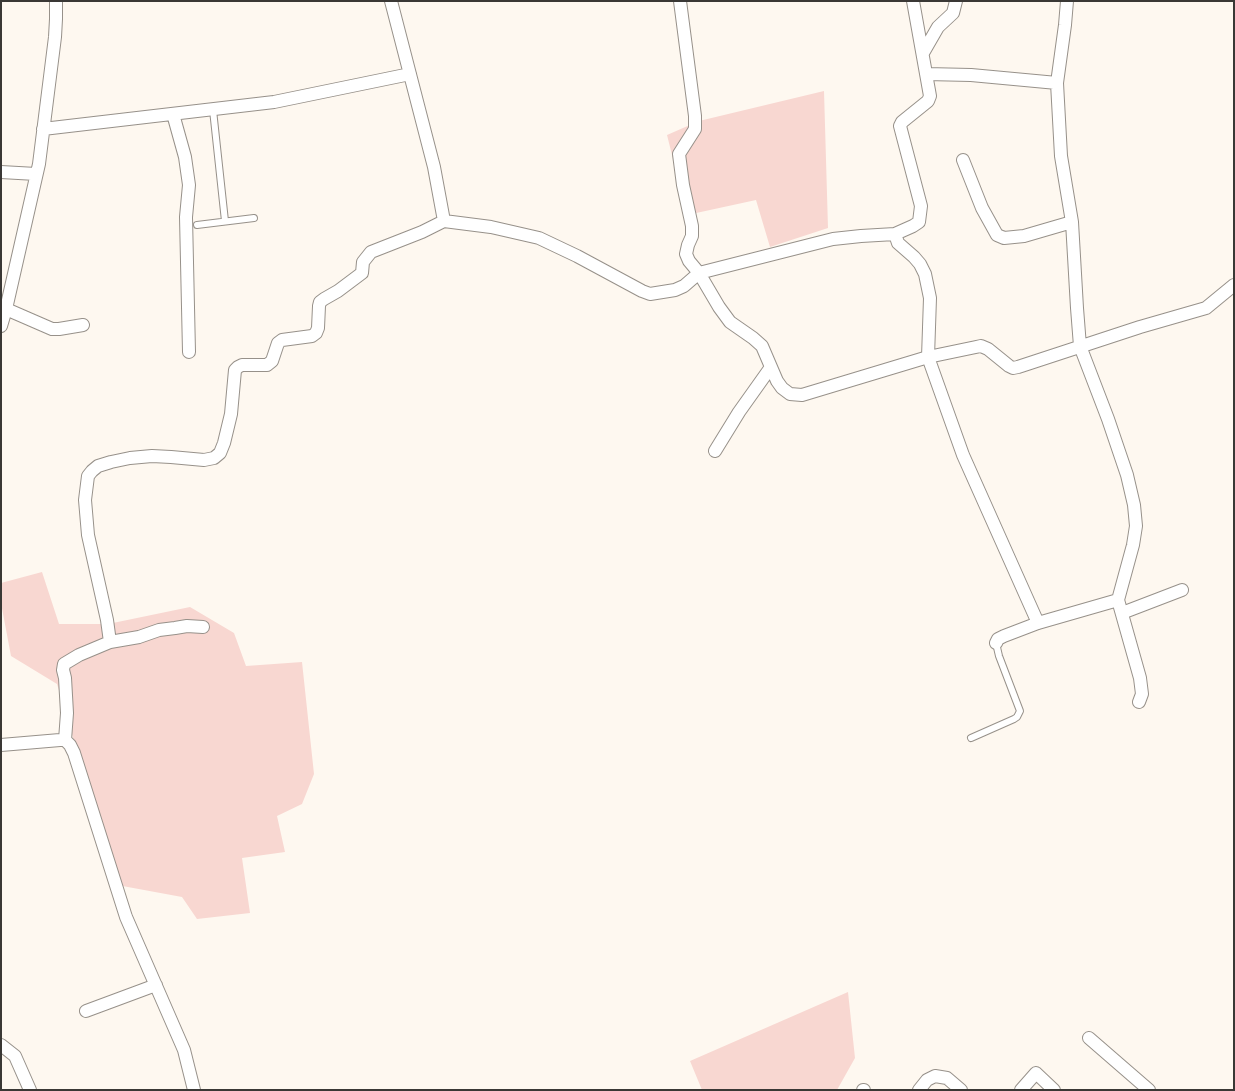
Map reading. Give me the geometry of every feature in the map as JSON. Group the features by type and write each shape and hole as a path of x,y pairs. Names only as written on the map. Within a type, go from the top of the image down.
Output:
{"street":[{"path":"1,326 39,164 55,31 56,1"},
{"path":"391,1 434,167 444,221"},
{"path":"680,1 695,116 695,129 679,154 683,185 692,226 692,236 688,244 686,254 689,261 730,322 762,346 782,388 790,394 802,395 928,357 981,346 988,349 1013,368 1140,327 1206,308 1234,285"},
{"path":"110,642 107,620 88,535 85,500 88,476 98,466 130,458 171,456 204,460 214,458 220,453 226,436 231,414 235,370 242,365 267,365 272,361 278,343 282,340 312,336 316,333 318,328 318,306 320,302 362,273 363,262 371,252 422,232 444,221 492,228 539,238 650,294 675,290 684,286 698,273 833,239 895,234 919,222 921,206 900,126 902,122 928,100 930,95 913,1"},
{"path":"923,53 938,27 953,14 956,1"},
{"path":"1067,1 1057,83 1061,156 1072,222 1080,346 1122,461 1134,505 1136,526 1133,545 1118,600 1140,678 1142,694 1139,702"},
{"path":"43,129 274,102 410,74"},
{"path":"926,74 971,75 1057,83"},
{"path":"173,114 185,157 189,185 186,217 189,352"},
{"path":"963,160 982,208 997,235 1004,238 1024,236 1072,222"},
{"path":"1,172 36,174"},
{"path":"895,234 898,243 917,260 925,274 930,298 928,357 963,456 1038,624"},
{"path":"6,309 52,329 82,324"},
{"path":"715,451 739,412 771,367"},
{"path":"1122,613 1182,590"},
{"path":"996,643 998,639 1004,636 1038,624 1118,600"},
{"path":"194,1090 184,1050 126,917 74,754 70,745 65,740 67,713 63,670 64,664 79,655 110,642 139,637 159,630 187,626 203,627"},
{"path":"1,746 65,740"},
{"path":"86,1011 156,985"},
{"path":"1089,1038 1149,1090"},
{"path":"1,1045 15,1056 30,1090"},
{"path":"1021,1090 1036,1073 1054,1090"},
{"path":"919,1090 927,1080 936,1076 947,1078 961,1090"}],"lane":[{"path":"213,110 225,221"},
{"path":"197,225 254,218"},
{"path":"971,738 1018,717 1020,711 999,656 996,643"}],"shaded area":[{"path":"824,91 828,228 770,247 756,200 687,215 667,135 699,121"},
{"path":"42,572 59,624 108,624 190,607 234,633 246,666 302,662 314,774 302,804 277,816 285,852 242,858 250,913 197,919 182,897 117,885 57,684 11,656 1,603 1,583"},
{"path":"848,992 855,1058 837,1090 702,1090 690,1061"}]}
